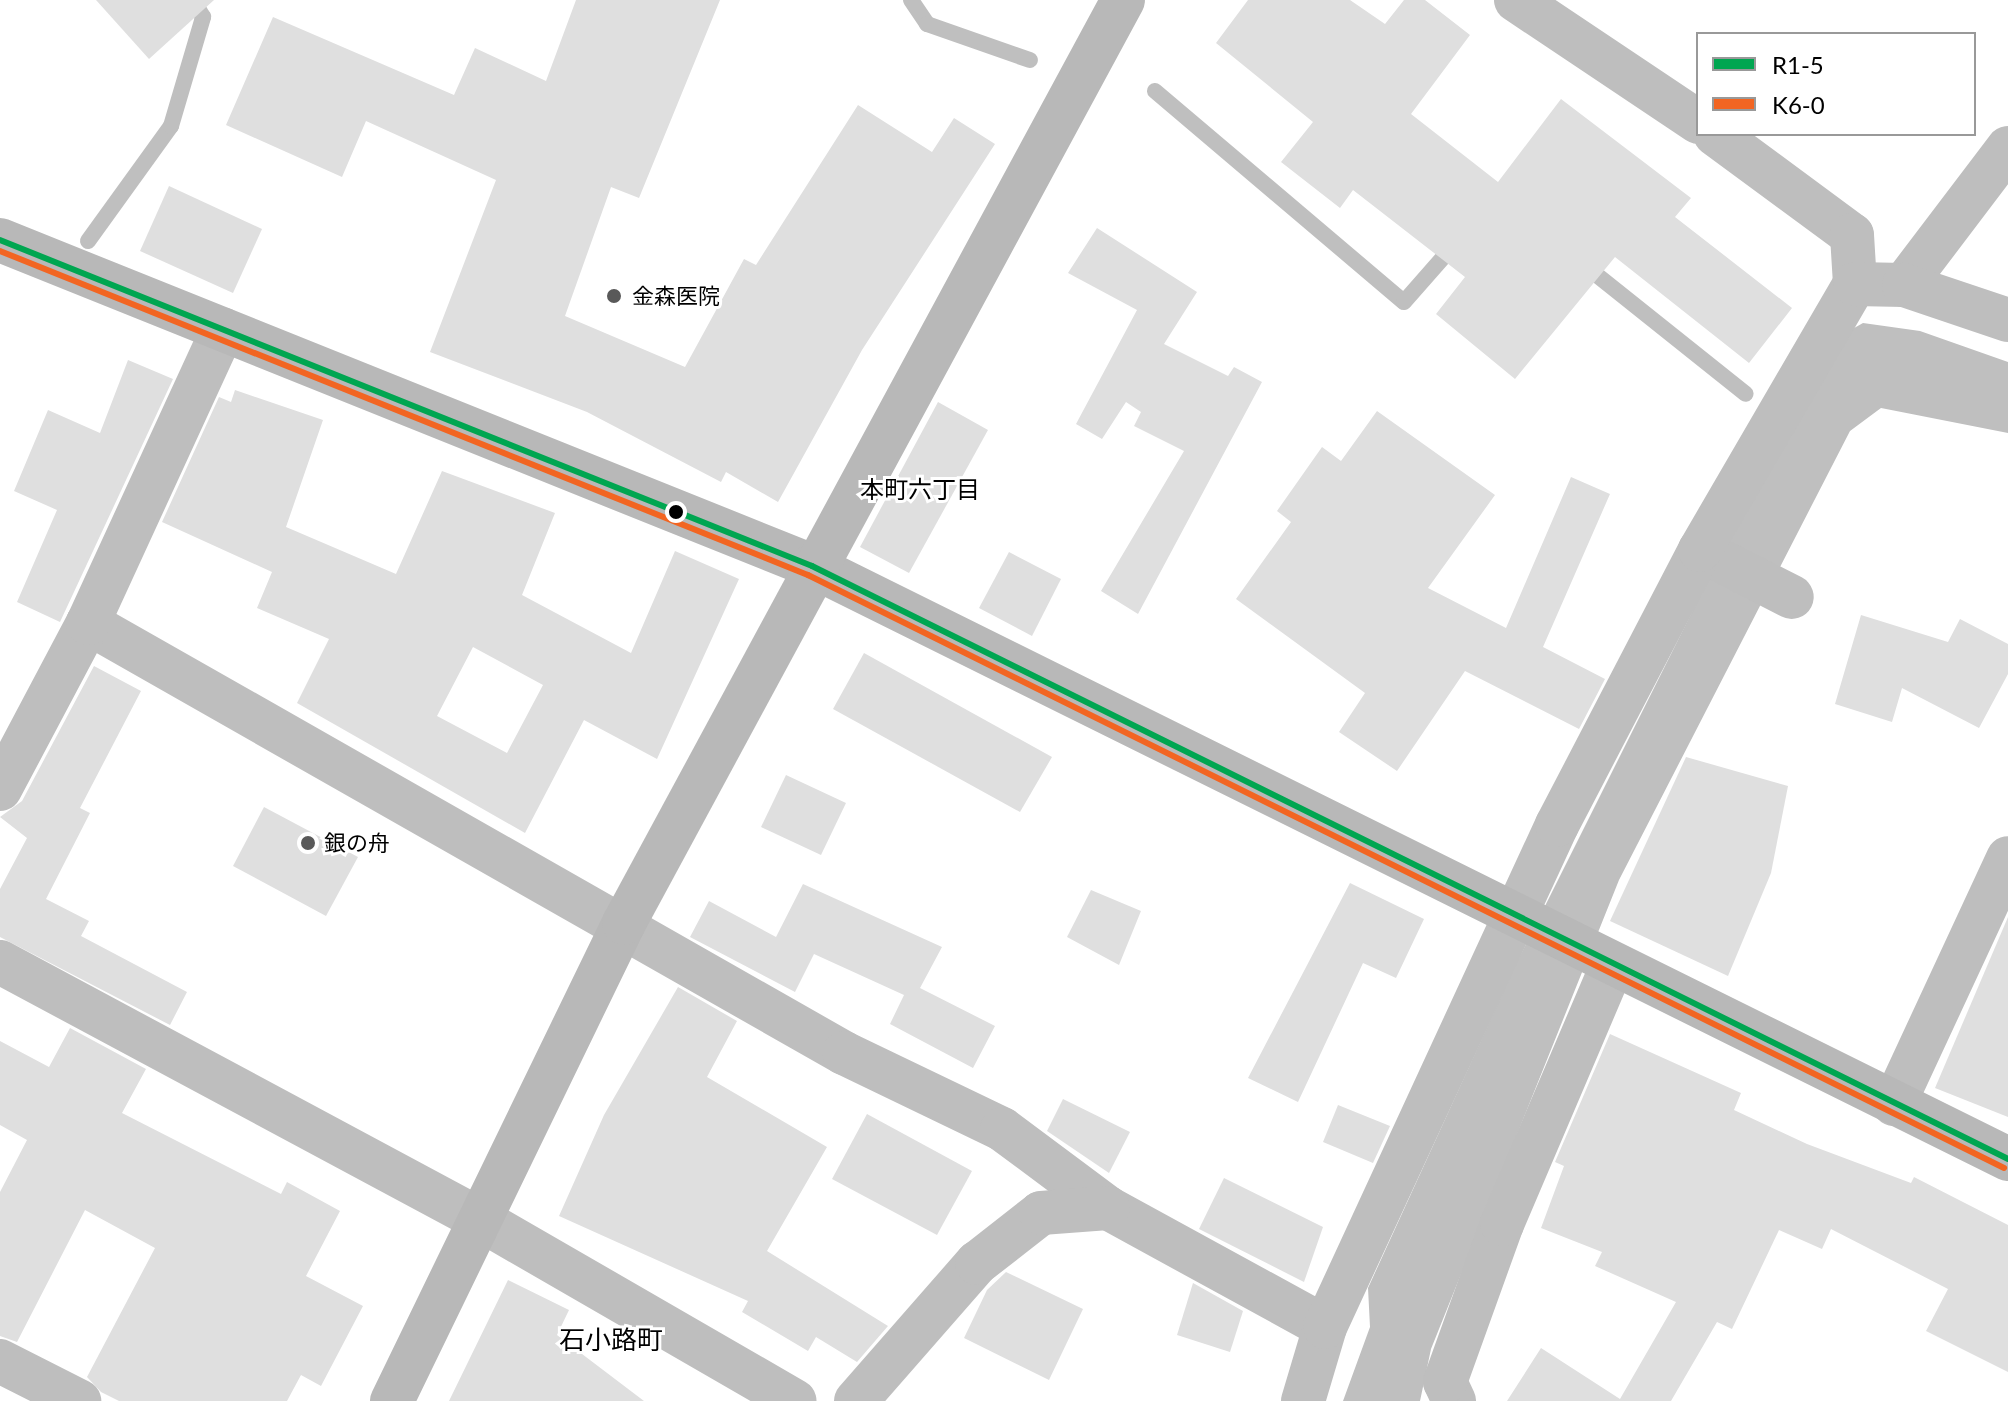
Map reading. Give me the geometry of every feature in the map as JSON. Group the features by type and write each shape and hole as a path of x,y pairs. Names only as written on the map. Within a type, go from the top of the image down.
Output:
{"main road":[{"path":"392,1401 624,923 812,566 1123,0"},
{"path":"0,240 812,566 1519,921 2008,1159"}],"street":[{"path":"1516,0 1696,121"},
{"path":"1303,1401 1325,1327 1700,550 1855,284 1852,235 1718,136"},
{"path":"1904,285 2008,148"},
{"path":"1855,284 1904,285 2008,320"},
{"path":"0,789 88,623 223,330"},
{"path":"1700,550 1792,597"},
{"path":"88,623 624,923 844,1053 1002,1129 1108,1208 1325,1327"},
{"path":"1894,1104 2008,858"},
{"path":"0,962 481,1220 795,1401"},
{"path":"1454,1401 1445,1382 1502,1224 1604,962"},
{"path":"856,1401 977,1263 1041,1213 1108,1208"},
{"path":"0,1361 79,1401"}],"shaded area":[{"path":"1863,323 1920,331 2008,362 2008,433 1881,408 1850,431 1619,880 1431,1349 1420,1401 1343,1401 1370,1327 1368,1288 1516,964 1826,344"}],"building":[{"path":"96,0 214,0 149,59"},
{"path":"576,0 720,0 639,198 611,187 565,316 685,367 744,259 756,265 858,105 932,152 954,118 995,144 862,350 778,502 726,472 721,482 587,412 430,352 496,180 366,121 342,177 226,125 273,17 454,95 475,48 546,81"},
{"path":"1248,0 1350,0 1385,24 1404,0 1425,0 1470,35 1411,114 1498,182 1561,99 1691,198 1675,217 1792,308 1749,363 1615,257 1515,379 1436,314 1465,277 1353,190 1340,208 1281,162 1313,122 1216,43"},
{"path":"169,186 262,229 233,293 140,251"},
{"path":"1097,228 1197,292 1164,344 1228,376 1234,367 1262,382 1138,614 1101,591 1184,451 1134,426 1141,412 1126,402 1102,439 1076,424 1137,310 1068,273"},
{"path":"128,360 173,379 60,622 17,602 57,510 14,491 48,410 100,433"},
{"path":"235,390 323,420 286,527 396,574 442,471 555,513 522,595 631,653 675,551 739,579 657,759 584,720 525,833 297,703 329,639 257,608 272,572 162,522 219,397 231,402","holes":["473,647 543,685 507,753 437,716"]},
{"path":"938,402 988,430 909,573 860,547"},
{"path":"1377,411 1495,495 1428,588 1506,628 1571,477 1610,494 1543,647 1605,679 1579,729 1465,671 1397,771 1339,732 1365,693 1236,599 1291,522 1277,511 1322,447 1341,461"},
{"path":"1009,552 1061,579 1032,636 979,608"},
{"path":"1861,615 1948,642 1960,619 2008,644 2008,674 1979,728 1902,688 1892,722 1835,704"},
{"path":"864,653 1052,757 1020,812 833,709"},
{"path":"94,666 141,691 80,808 90,813 46,899 89,921 81,936 187,992 170,1025 0,937 0,889 27,838 0,817 22,801"},
{"path":"1686,757 1788,786 1771,873 1728,976 1610,921"},
{"path":"786,775 846,803 821,855 761,827"},
{"path":"264,807 358,857 326,916 233,866"},
{"path":"1350,883 1424,919 1396,978 1363,963 1298,1102 1248,1078"},
{"path":"803,884 942,947 920,988 995,1026 973,1068 890,1024 904,995 814,954 795,992 690,937 709,901 776,937"},
{"path":"1091,890 1141,911 1119,965 1067,937"},
{"path":"2008,917 2008,1117 1935,1088"},
{"path":"678,987 737,1021 707,1077 827,1147 767,1251 888,1326 857,1362 816,1337 808,1351 742,1312 748,1301 559,1216 604,1115"},
{"path":"70,1028 146,1069 122,1113 281,1194 287,1182 340,1211 306,1276 363,1306 321,1386 301,1375 287,1401 119,1401 101,1392 87,1377 155,1248 85,1210 17,1342 0,1336 0,1192 27,1140 0,1125 0,1041 49,1067"},
{"path":"1610,1034 1741,1093 1734,1110 1807,1144 1911,1183 1914,1177 2008,1225 2008,1372 1926,1331 1948,1289 1831,1229 1822,1249 1779,1230 1732,1329 1717,1322 1671,1401 1507,1401 1541,1348 1620,1399 1676,1302 1595,1266 1602,1252 1541,1228 1564,1166 1555,1162"},
{"path":"1063,1099 1130,1132 1109,1173 1047,1131"},
{"path":"1338,1105 1390,1126 1373,1163 1323,1142"},
{"path":"867,1114 972,1171 937,1235 832,1179"},
{"path":"1224,1178 1323,1227 1304,1282 1199,1229"},
{"path":"1006,1272 1083,1309 1049,1380 964,1338 987,1290"},
{"path":"508,1280 569,1310 557,1335 644,1401 449,1401"},
{"path":"1193,1283 1243,1311 1230,1352 1177,1335"}],"waterway":[{"path":"88,241 171,126 203,17 193,0"},
{"path":"911,0 927,24 1030,60"},
{"path":"1155,91 1404,302 1454,245"},
{"path":"1583,264 1746,394"}],"transit line":[{"name":"R1-5","path":"0,240 812,566 2008,1159"},
{"name":"K6-0","path":"0,251 808,575 2004,1168"}],"place":[{"name":"金森医院","path":"614,296"},
{"name":"銀の舟","path":"308,843"}],"district":[{"name":"本町六丁目","path":"920,489"},
{"name":"石小路町","path":"611,1340"}]}
